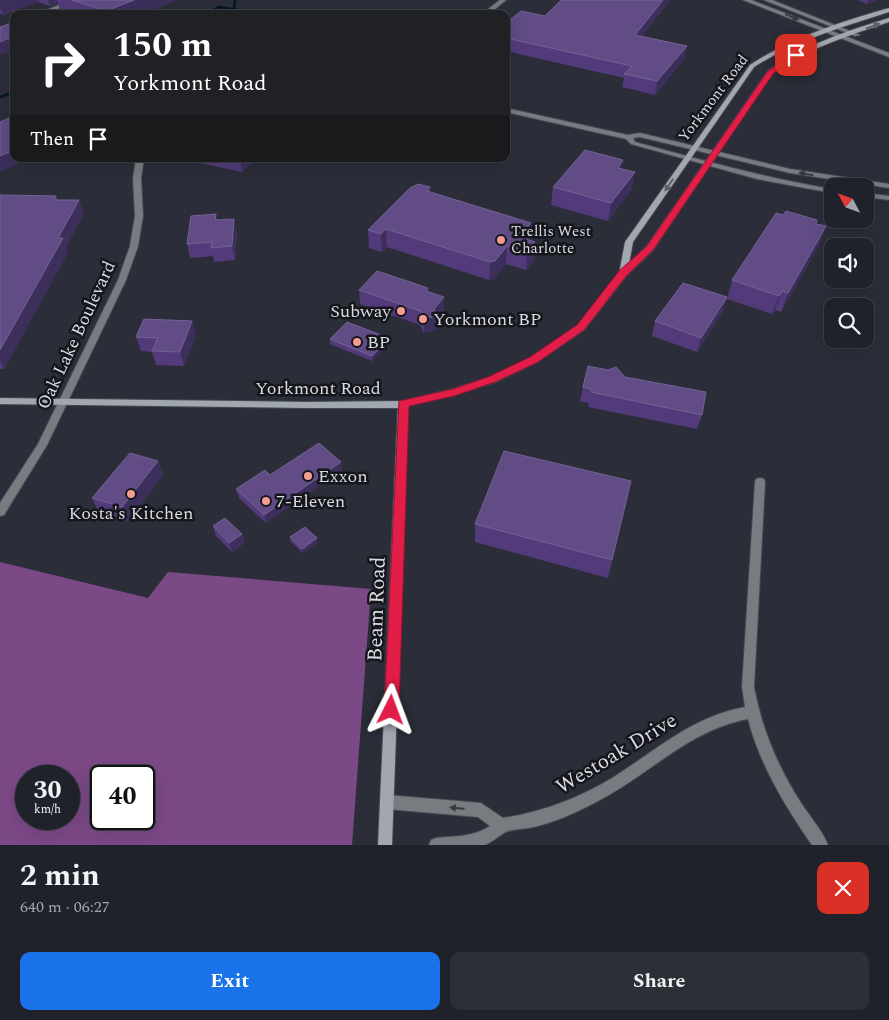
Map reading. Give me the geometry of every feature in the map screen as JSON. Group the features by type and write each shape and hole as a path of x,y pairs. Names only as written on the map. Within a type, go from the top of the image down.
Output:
{"street":[{"path":"50,10 77,0"},
{"path":"490,10 503,0"},
{"path":"746,0 889,55"},
{"path":"767,0 889,49"},
{"name":"Yorkmont Road","path":"623,274 629,242 752,66 770,53 889,10"},
{"name":"Yorkmont Road","path":"0,401 306,405 403,404 454,392 492,380 534,360 581,328 623,274 650,248 710,163 770,72 796,55 889,20"},
{"path":"510,111 628,137 640,135 790,171 889,186"},
{"path":"628,137 633,142 687,157 787,183 824,189"},
{"name":"Oak Lake Boulevard","path":"0,512 42,446 122,280 134,246 139,216 137,178 140,162"},
{"path":"874,196 889,198"},
{"name":"Beam Road","path":"385,845 403,404"},
{"path":"760,482 748,687 751,712 773,768 821,845"},
{"name":"Westoak Drive","path":"501,825 551,816 577,806 618,782 688,733 717,719 751,712"},
{"path":"387,802 481,810 501,825 486,840 436,845"}],"shaded area":[{"path":"0,562 148,598 168,572 371,589 352,845 0,845"}],"building":[{"path":"72,0 134,0 109,10"},
{"path":"561,0 663,0 635,35 687,46 657,81 624,74 632,66 510,39 510,20 521,11 545,16"},
{"path":"10,23 10,38 0,42 0,27"},
{"path":"10,118 10,152 0,156 0,122"},
{"path":"585,150 623,160 618,168 635,172 611,203 553,187"},
{"path":"418,184 430,187 427,191 531,223 519,237 535,242 527,252 507,246 495,261 490,262 386,229 381,234 368,230 410,188"},
{"path":"0,195 56,196 54,200 79,200 58,238 63,238 0,350"},
{"path":"786,211 817,220 816,224 824,226 825,228 788,293 782,291 779,296 732,280 776,213 783,215"},
{"path":"216,214 215,220 234,219 232,246 211,248 212,242 187,244 191,216"},
{"path":"377,271 428,288 426,291 444,297 434,309 437,316 424,319 420,311 359,290"},
{"path":"683,283 727,297 701,338 655,321"},
{"path":"144,319 192,321 180,352 152,351 158,338 136,337"},
{"path":"347,322 389,338 372,356 330,339"},
{"path":"588,366 608,370 616,367 625,377 706,392 702,415 591,392 591,389 583,387"},
{"path":"319,443 341,462 264,515 236,489 265,470 270,475"},
{"path":"504,451 631,481 612,560 475,524"},
{"path":"130,453 158,461 122,507 92,498"},
{"path":"225,518 242,534 229,543 213,526"},
{"path":"305,527 317,538 302,549 290,537"}],"waterway":[{"path":"234,9 235,0"},
{"path":"213,10 219,7 237,10"},
{"path":"0,97 10,93"}],"place":[{"name":"Trellis West Charlotte","path":"501,240"},
{"name":"Subway","path":"401,311"},
{"name":"Yorkmont BP","path":"423,319"},
{"name":"BP","path":"357,342"},
{"name":"Exxon","path":"308,476"},
{"name":"Kosta's Kitchen","path":"131,494"},
{"name":"7-Eleven","path":"266,501"}],"route":[{"path":"391,710 403,446 403,404 454,392 492,380 534,360 581,328 623,274 650,248 702,175 770,72 781,63 796,55"}]}
